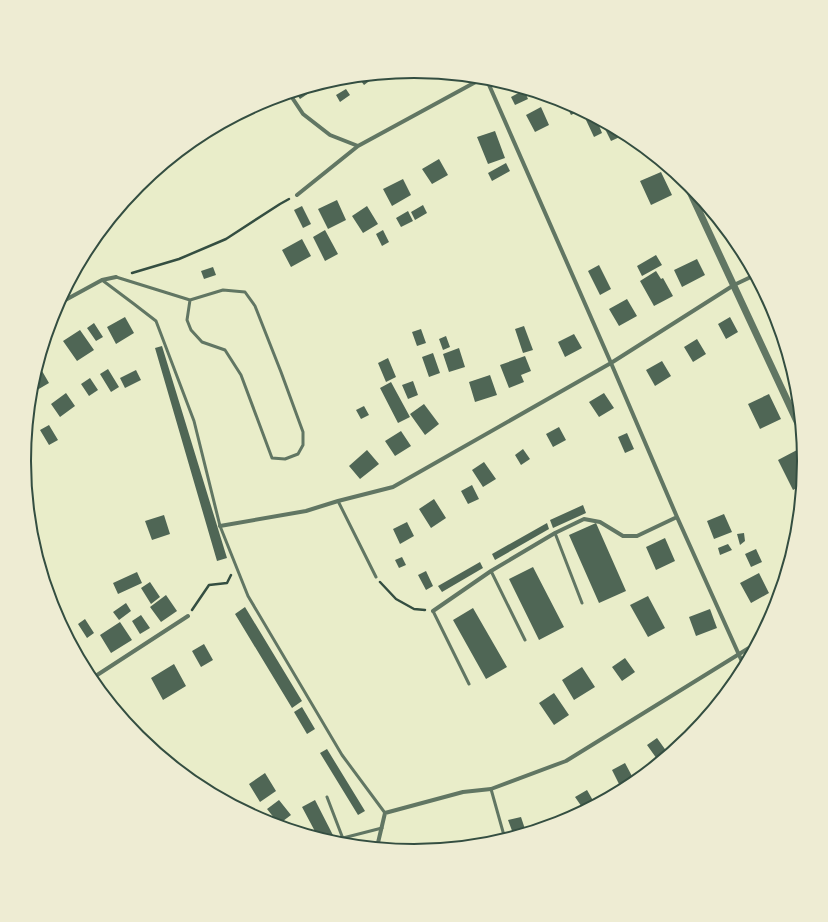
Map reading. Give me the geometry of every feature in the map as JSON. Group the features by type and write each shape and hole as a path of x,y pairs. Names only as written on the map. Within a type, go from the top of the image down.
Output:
{"street":[{"path":"297,195 358,146 475,83"},
{"path":"487,85 611,362 677,517 741,660"},
{"path":"292,98 303,114 330,135 358,146"},
{"path":"694,199 794,416"},
{"path":"67,299 102,280 116,277"},
{"path":"220,526 306,511 338,500 393,487 611,362 734,284 750,277"},
{"path":"433,611 491,571 555,533 584,519 600,522 623,536 637,536 677,517"},
{"path":"97,675 188,616"},
{"path":"378,842 385,813 463,792 491,789 566,761 748,648"}],"lane":[{"path":"116,277 190,300 223,290 245,292 255,306 303,432 303,444 298,454 285,459 272,458 241,375 225,350 202,342 191,330 187,320 190,300"},
{"path":"102,280 156,321 194,420 220,526 248,596 342,755 385,813"},
{"path":"338,500 376,578"},
{"path":"555,533 582,603"},
{"path":"491,571 525,640"},
{"path":"433,611 469,684"},
{"path":"491,789 503,833"},
{"path":"327,797 343,838"},
{"path":"344,838 382,828"}],"path":[{"path":"116,277 179,259 226,239 280,204 297,195"},
{"path":"192,609 209,585 227,583 231,576"},
{"path":"376,578 396,599 414,609 433,611"}],"building":[{"path":"361,81 370,81 364,85"},
{"path":"346,89 350,95 340,102 336,95"},
{"path":"310,93 300,99 298,96"},
{"path":"519,93 526,95 528,99 515,105 511,97"},
{"path":"541,107 549,125 535,132 526,115"},
{"path":"569,111 575,113 571,115"},
{"path":"586,120 599,125 602,133 594,137"},
{"path":"605,128 619,137 611,141"},
{"path":"495,131 505,158 488,164 477,137"},
{"path":"439,159 448,175 432,184 422,169"},
{"path":"506,163 510,171 492,181 488,173"},
{"path":"661,172 672,195 651,205 640,181"},
{"path":"403,179 411,195 392,206 383,189"},
{"path":"337,200 346,220 328,229 318,209"},
{"path":"423,205 427,213 415,220 411,212"},
{"path":"302,206 311,224 303,228 294,210"},
{"path":"367,206 378,224 363,233 352,216"},
{"path":"408,211 413,221 401,227 396,218"},
{"path":"325,230 338,254 325,261 313,237"},
{"path":"383,230 389,242 382,246 376,234"},
{"path":"302,239 311,256 291,267 282,250"},
{"path":"656,255 662,265 642,276 637,266"},
{"path":"697,259 705,275 682,287 674,270"},
{"path":"599,265 611,289 600,295 588,271"},
{"path":"213,267 216,275 204,279 201,271"},
{"path":"656,271 661,279 663,278 673,296 654,306 640,281"},
{"path":"627,299 637,316 619,326 609,309"},
{"path":"125,317 134,333 116,344 107,327"},
{"path":"730,317 738,332 726,339 718,324"},
{"path":"94,323 103,337 96,341 87,328"},
{"path":"524,326 533,350 523,353 515,329"},
{"path":"421,329 426,343 417,346 412,332"},
{"path":"80,330 94,350 77,361 63,341"},
{"path":"574,334 582,348 565,357 558,342"},
{"path":"446,336 450,347 443,350 439,339"},
{"path":"697,339 706,354 693,362 684,347"},
{"path":"162,346 227,558 217,561 155,348"},
{"path":"459,348 465,367 449,372 443,354"},
{"path":"433,353 440,373 429,377 422,357"},
{"path":"525,356 531,371 521,375 524,382 509,388 500,365"},
{"path":"388,358 396,377 386,382 378,363"},
{"path":"662,361 671,376 655,386 646,370"},
{"path":"108,369 119,387 111,392 100,374"},
{"path":"136,370 141,380 125,388 120,378"},
{"path":"42,371 49,383 37,390"},
{"path":"490,375 497,395 475,402 469,382"},
{"path":"90,378 98,390 89,396 81,384"},
{"path":"413,381 418,395 408,399 402,385"},
{"path":"391,382 410,417 398,423 380,388"},
{"path":"66,393 75,406 60,417 51,404"},
{"path":"604,393 614,408 599,417 589,402"},
{"path":"769,394 781,419 760,429 748,404"},
{"path":"424,404 439,424 425,435 410,414"},
{"path":"364,406 369,415 361,419 356,410"},
{"path":"49,425 58,440 49,445 40,430"},
{"path":"559,427 566,440 553,447 546,434"},
{"path":"401,431 411,446 395,456 385,441"},
{"path":"627,433 634,449 625,453 618,437"},
{"path":"523,449 530,459 521,465 515,455"},
{"path":"367,450 379,464 360,479 349,466"},
{"path":"797,450 796,488 793,490 778,460"},
{"path":"484,462 496,479 483,487 472,470"},
{"path":"472,485 479,499 468,504 461,491"},
{"path":"434,499 446,518 431,528 419,509"},
{"path":"583,505 586,513 553,528 550,520"},
{"path":"724,514 732,532 714,539 707,521"},
{"path":"164,515 170,534 152,540 145,521"},
{"path":"407,522 414,536 400,544 393,529"},
{"path":"547,523 549,529 495,560 492,554"},
{"path":"596,523 626,591 599,603 569,535"},
{"path":"744,533 745,541 740,545 737,534"},
{"path":"665,538 675,561 656,570 646,547"},
{"path":"728,544 732,550 720,555 718,548"},
{"path":"756,549 762,562 751,567 745,554"},
{"path":"402,557 406,565 399,568 395,560"},
{"path":"480,562 483,568 442,592 438,586"},
{"path":"533,567 564,627 539,640 509,579"},
{"path":"426,571 433,586 426,590 418,575"},
{"path":"137,572 142,583 118,594 113,583"},
{"path":"759,573 769,593 751,603 740,583"},
{"path":"150,582 160,597 151,604 141,588"},
{"path":"166,595 177,611 161,622 150,607"},
{"path":"648,596 665,628 648,637 630,605"},
{"path":"126,603 131,611 119,620 113,612"},
{"path":"245,607 302,701 292,708 235,614"},
{"path":"473,608 507,667 486,679 453,620"},
{"path":"710,609 717,628 696,636 689,617"},
{"path":"141,615 150,628 140,634 132,621"},
{"path":"85,619 94,633 87,638 78,624"},
{"path":"120,622 132,640 111,653 100,635"},
{"path":"204,644 213,660 201,667 192,651"},
{"path":"625,658 635,672 622,681 612,667"},
{"path":"174,664 186,686 163,700 151,678"},
{"path":"582,667 595,687 574,700 562,680"},
{"path":"554,693 569,715 554,725 539,703"},
{"path":"302,707 315,729 307,734 294,712"},
{"path":"657,738 666,750 656,758 647,745"},
{"path":"327,749 365,811 358,815 320,753"},
{"path":"625,763 632,776 619,784 612,770"},
{"path":"265,773 276,791 260,802 249,784"},
{"path":"587,790 593,800 581,806 575,797"},
{"path":"279,800 291,815 283,821 274,818 267,809"},
{"path":"315,800 333,836 315,831 302,807"},
{"path":"521,817 525,828 512,831 508,820"}]}
